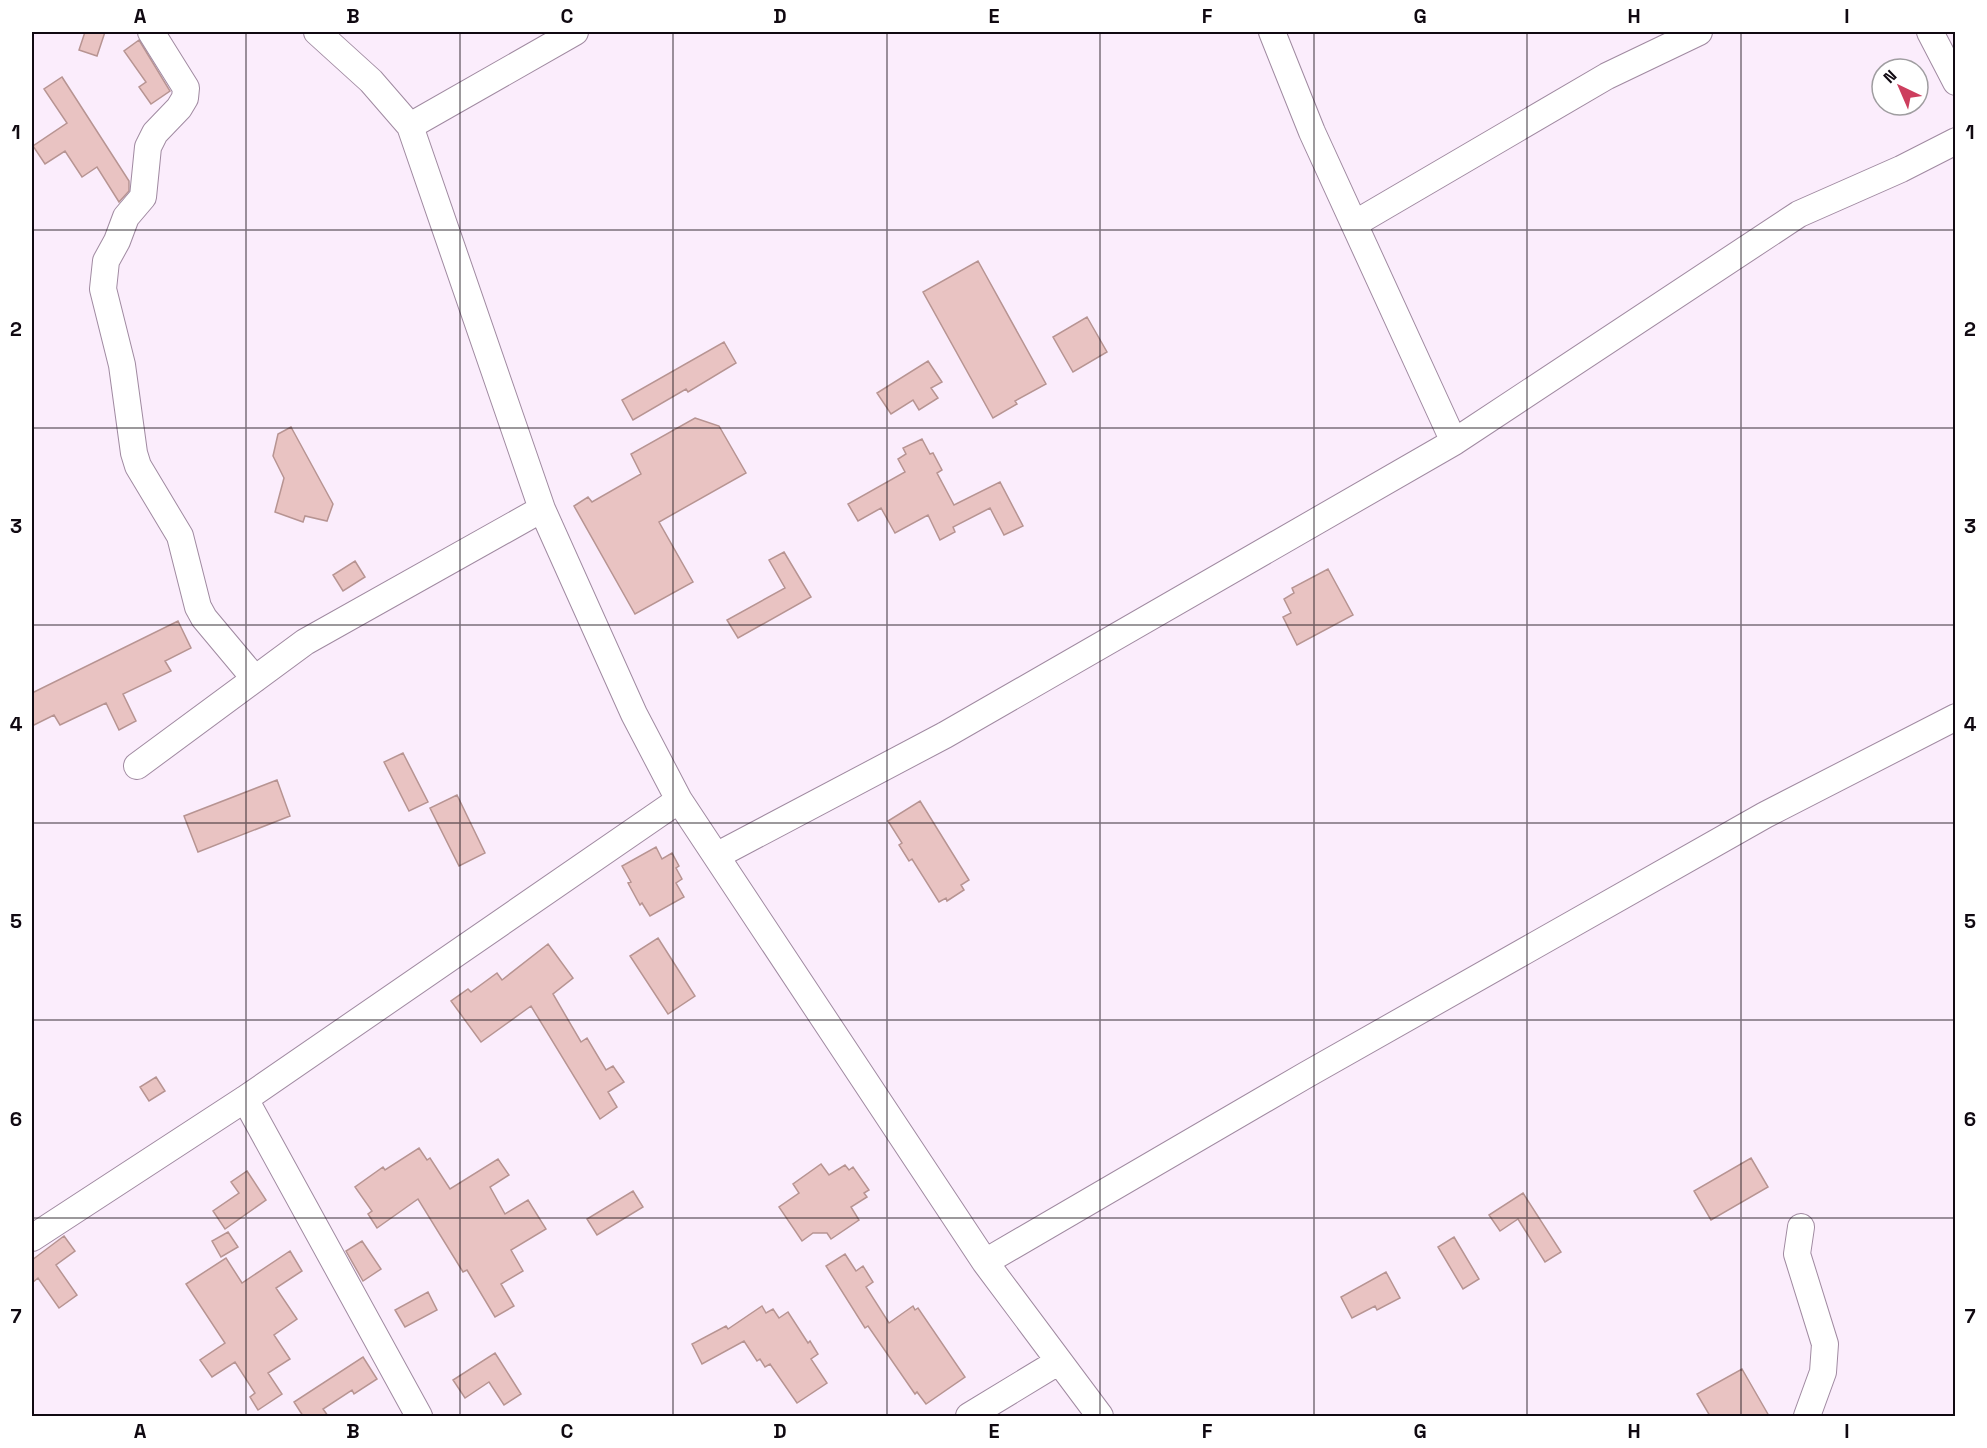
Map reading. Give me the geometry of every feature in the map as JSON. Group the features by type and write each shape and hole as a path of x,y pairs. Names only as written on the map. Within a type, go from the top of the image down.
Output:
{"street":[{"path":"151,32 187,93 179,108 155,133 148,147 143,196 126,217 106,261 103,289 122,365 132,443 138,466 180,536 198,607 204,618 255,679"},
{"path":"317,32 371,81 410,126 542,509 634,714 679,800 985,1262 1100,1416"},
{"path":"410,126 575,32"},
{"path":"1272,32 1312,132 1454,442"},
{"path":"1354,224 1607,76 1699,32"},
{"path":"1930,32 1956,82"},
{"path":"716,856 945,735 1454,442 1799,214 1901,169 1956,141"},
{"path":"137,766 305,642 542,509"},
{"path":"985,1262 1306,1075 1765,815 1956,717"},
{"path":"32,1238 246,1099 679,800"},
{"path":"246,1099 419,1416"},
{"path":"1801,1227 1797,1254 1824,1344 1823,1372 1807,1416"},
{"path":"969,1416 1058,1362"}],"building":[{"path":"85,32 105,32 97,56 79,50"},
{"path":"139,40 170,91 151,104 139,87 146,82 124,51"},
{"path":"62,77 129,181 129,191 119,202 97,167 82,177 65,151 45,164 33,146 67,123 44,89"},
{"path":"978,261 1046,384 1015,401 1017,404 993,418 923,292"},
{"path":"1087,317 1107,352 1073,372 1053,337"},
{"path":"724,342 736,363 688,392 686,389 633,420 622,400"},
{"path":"928,361 942,382 931,388 938,398 919,410 913,400 891,414 877,393"},
{"path":"695,418 719,426 746,473 659,522 693,582 635,614 574,506 588,497 592,502 641,474 631,454"},
{"path":"291,427 333,504 327,521 305,516 303,522 275,512 284,478 273,456 278,434"},
{"path":"922,439 942,470 937,473 954,505 1000,482 1023,526 1004,535 990,508 953,527 955,532 940,540 928,515 895,533 881,508 858,521 848,504 905,472 898,459 906,454 903,448"},
{"path":"784,552 811,597 738,638 727,620 785,588 769,560"},
{"path":"355,561 365,577 343,591 333,575"},
{"path":"1328,569 1353,615 1297,645 1283,617 1291,613 1284,599 1294,593 1292,588"},
{"path":"178,621 191,648 165,661 171,671 123,694 136,721 119,730 106,703 60,725 54,715 32,726 32,693"},
{"path":"403,753 428,802 409,811 384,762"},
{"path":"277,780 290,816 198,852 184,816"},
{"path":"457,795 485,853 459,866 430,808"},
{"path":"920,801 969,880 961,885 964,890 947,901 946,898 939,902 912,859 909,861 899,845 902,843 888,821"},
{"path":"656,847 662,859 672,853 679,866 676,868 682,879 676,883 684,897 650,916 642,903 640,905 622,866"},
{"path":"658,938 695,996 668,1014 630,956"},
{"path":"548,944 573,978 553,994 581,1042 587,1038 606,1070 613,1066 624,1082 608,1092 617,1107 600,1119 531,1006 481,1042 451,1001 468,989 471,992 497,973 502,980"},
{"path":"156,1077 165,1091 149,1101 140,1087"},
{"path":"419,1148 427,1160 430,1158 450,1189 498,1159 509,1175 490,1187 505,1214 528,1200 546,1229 511,1250 523,1271 501,1284 514,1306 495,1317 467,1270 463,1272 418,1199 377,1228 368,1214 372,1211 355,1187 383,1167 385,1170"},
{"path":"1751,1158 1768,1187 1711,1220 1694,1191"},
{"path":"821,1164 829,1175 845,1165 849,1170 853,1167 869,1190 864,1193 867,1197 851,1207 859,1220 831,1239 827,1233 813,1233 802,1241 779,1207 799,1193 793,1184"},
{"path":"247,1171 266,1200 225,1229 213,1211 239,1193 231,1182"},
{"path":"633,1191 643,1207 597,1235 587,1219"},
{"path":"1523,1193 1561,1252 1545,1262 1518,1219 1500,1231 1489,1215"},
{"path":"228,1232 238,1247 221,1257 212,1241"},
{"path":"64,1236 75,1251 56,1265 77,1295 59,1308 38,1278 32,1283 32,1260"},
{"path":"1454,1237 1479,1279 1463,1289 1438,1247"},
{"path":"362,1241 381,1269 363,1281 346,1251"},
{"path":"290,1251 302,1271 276,1288 297,1319 274,1335 290,1359 268,1373 282,1394 258,1410 250,1397 255,1393 235,1362 212,1377 200,1360 225,1343 186,1284 226,1258 242,1283"},
{"path":"845,1254 856,1271 863,1266 873,1282 866,1287 889,1323 913,1306 915,1310 918,1308 965,1377 926,1404 917,1392 915,1394 868,1326 865,1328 826,1266"},
{"path":"1386,1272 1400,1298 1377,1310 1375,1306 1352,1318 1341,1297"},
{"path":"428,1292 437,1310 405,1327 395,1310"},
{"path":"762,1306 766,1313 773,1309 779,1318 788,1312 818,1354 811,1359 827,1383 797,1403 770,1364 765,1367 760,1359 757,1361 744,1341 702,1364 692,1344 726,1326 728,1329"},
{"path":"495,1353 521,1394 504,1405 489,1382 465,1398 453,1380"},
{"path":"363,1357 377,1379 354,1394 352,1390 323,1409 328,1416 303,1416 294,1402"},
{"path":"1742,1369 1769,1416 1710,1416 1697,1394"}]}
